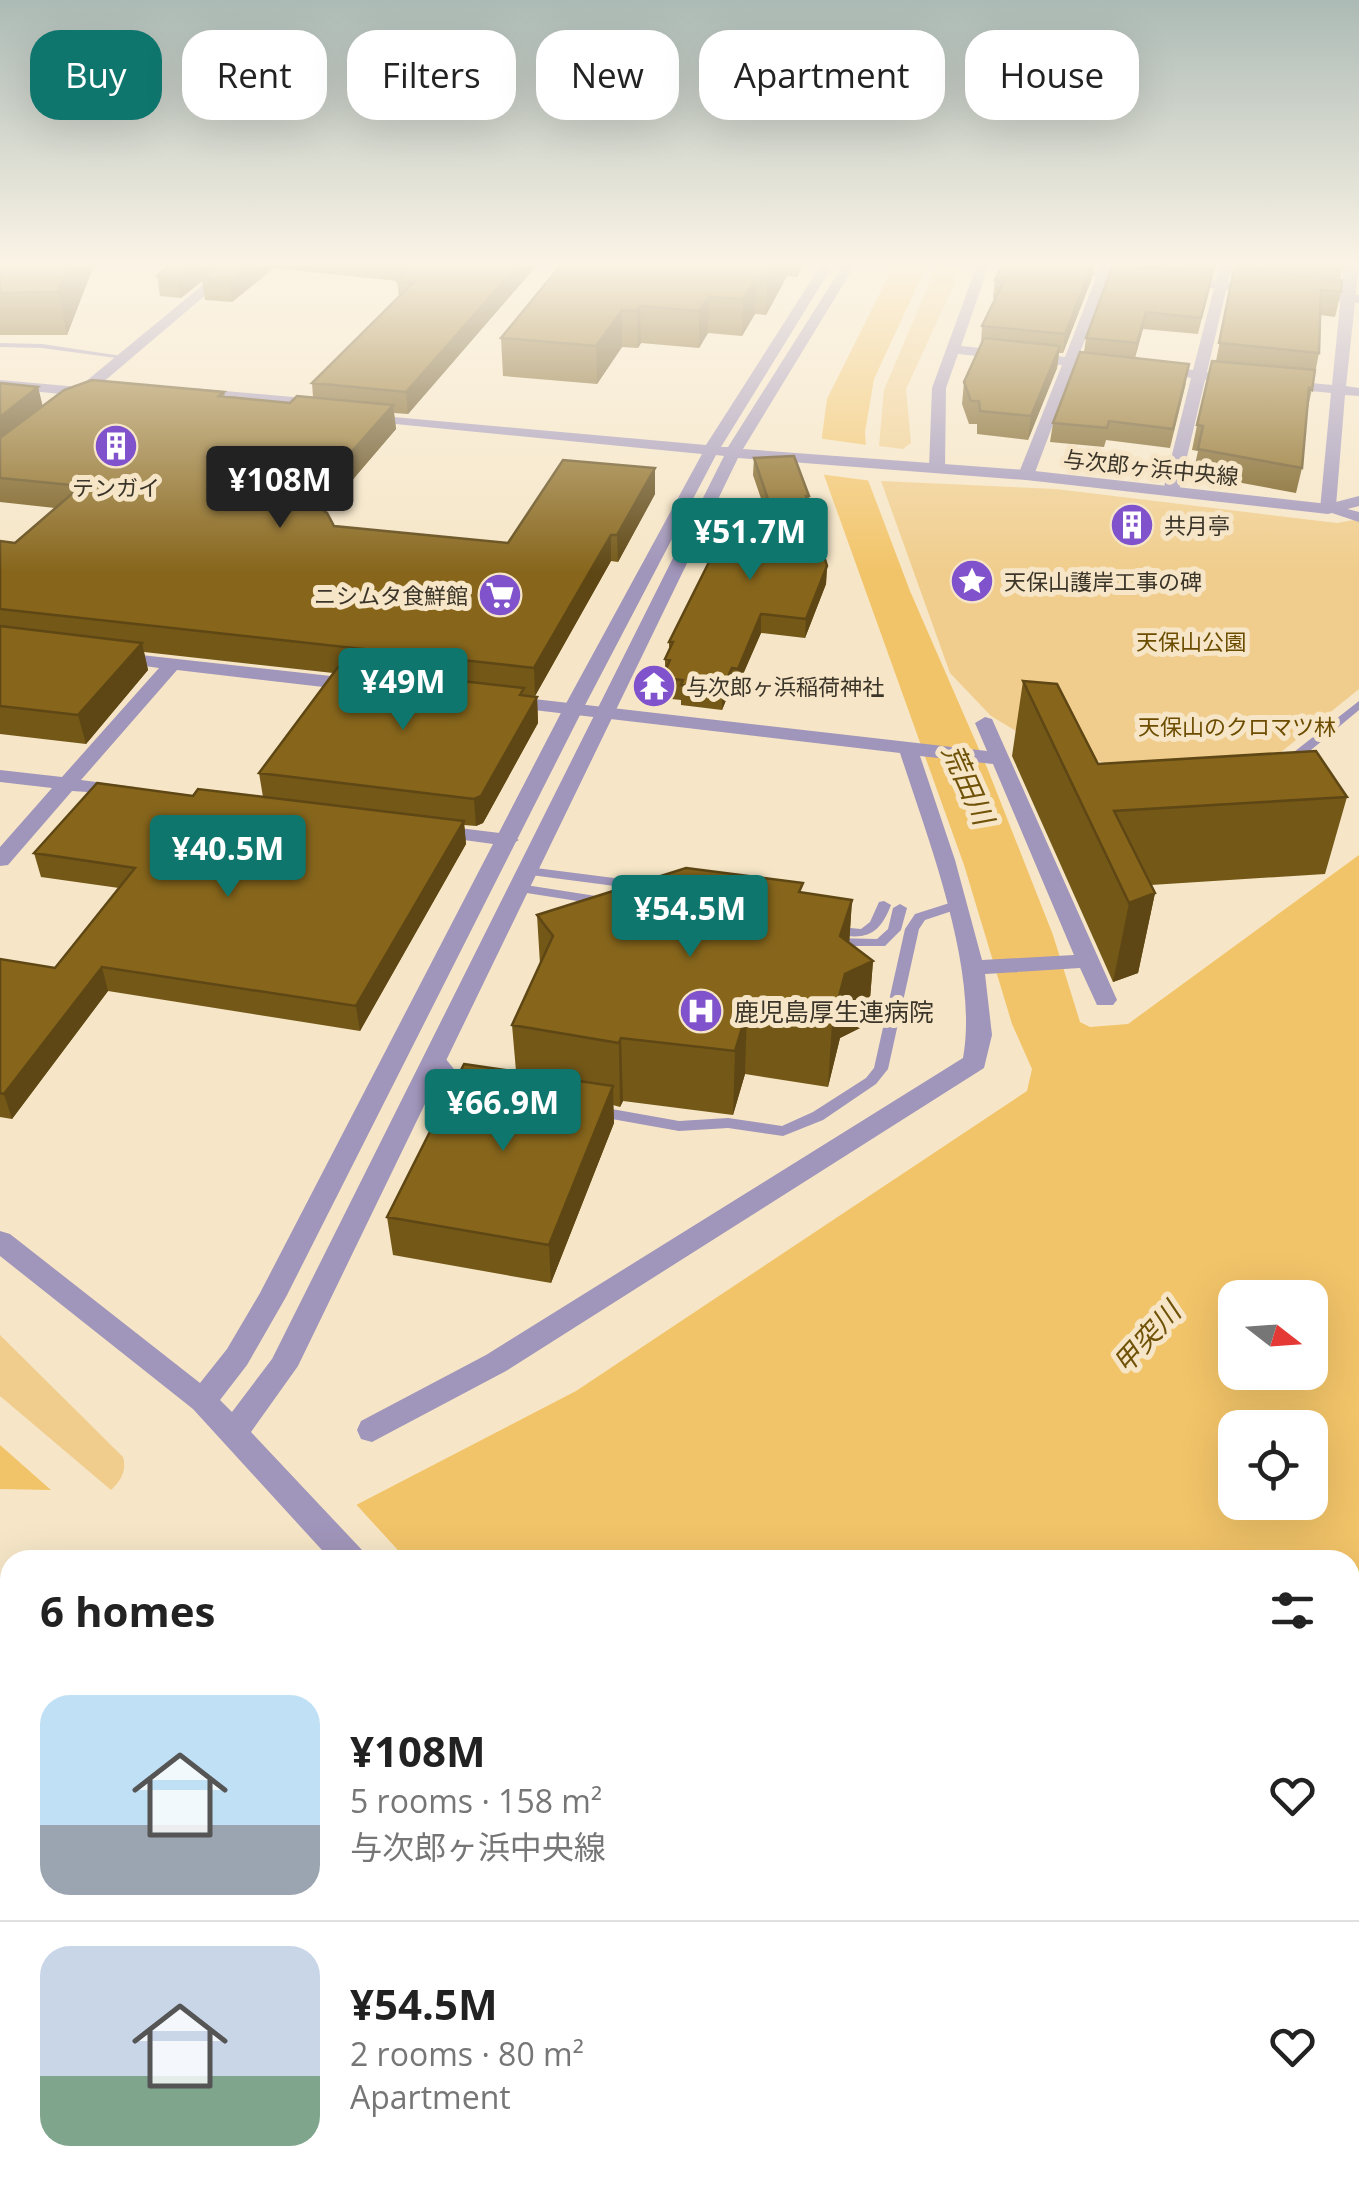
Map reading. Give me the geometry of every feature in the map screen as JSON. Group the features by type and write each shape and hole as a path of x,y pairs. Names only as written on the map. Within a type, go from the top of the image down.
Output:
{"street":[{"path":"61,409 111,367"},
{"path":"234,1432 283,1366 671,580 726,445 767,367"},
{"path":"203,1401 237,1357 272,1297 644,577 726,445 782,367"},
{"path":"938,467 939,388 947,367"},
{"path":"1026,475 1069,367"},
{"path":"1170,491 1201,367"},
{"path":"1342,367 1328,509 1359,517"},
{"path":"1139,369 1359,392"},
{"path":"0,375 115,390"},
{"path":"0,384 87,387"},
{"path":"176,395 327,409"},
{"name":"与次郎ヶ浜中央線","path":"356,411 809,453 1328,509 1359,501"},
{"path":"644,577 671,580"},
{"path":"96,655 372,686"},
{"path":"0,860 172,664"},
{"path":"488,700 993,758"},
{"path":"985,723 993,758 1079,961 1105,1000"},
{"path":"372,1430 496,1363 975,1062 981,1046 978,968 956,906 946,858 913,749"},
{"path":"0,776 146,794"},
{"path":"420,829 541,845"},
{"path":"978,968 1079,961"},
{"path":"402,1049 436,1056"},
{"path":"0,1241 203,1401 341,1550"}],"lane":[{"path":"1284,767 1359,704"},
{"path":"524,880 663,895"},
{"path":"524,880 622,904"},
{"path":"884,905 877,927 868,932 809,933 864,946 880,943 894,930 900,908"},
{"path":"580,1109 679,1126 728,1123 766,1130 794,1128 818,1116 871,1081 882,1069 912,929 920,917 956,906"},
{"path":"436,1056 453,1078 488,1086"}],"green space":[{"path":"894,367 916,367 906,389 911,443 903,449 879,446 884,390"},
{"name":"天保山公園","path":"881,481 1056,489 1337,523 1359,519 1359,689 1260,769 1111,765 1029,739 991,716 950,673"},
{"path":"0,1335 123,1457 122,1475 111,1490 0,1396"}],"water":[{"path":"843,367 879,367 865,432 868,480 1053,935 1080,1022 1090,1027 1128,1024 1359,855 1359,1550 269,1550 576,1391 1027,1091 1032,1069 1012,1024 964,865 824,475 822,436 827,399"},
{"path":"0,1445 51,1490 0,1489"}],"pier":[{"path":"817,438 867,445 872,481 819,474"},
{"path":"353,1501 398,1550 270,1550 267,1546"}],"building":[{"path":"328,367 428,367 406,392 312,383"},
{"path":"971,367 1051,367 1031,416 980,411 979,401 971,401 964,382"},
{"path":"1074,367 1188,367 1173,429 1109,421 1107,428 1053,423"},
{"path":"1211,367 1315,370 1312,390 1309,388 1302,468 1198,449 1203,426 1197,425"},
{"path":"92,380 224,392 219,396 290,403 297,396 393,405 308,501 327,513 334,526 508,543 563,460 655,468 534,668 0,609 0,541 15,543 81,486 0,478 0,438 64,390"},
{"path":"0,383 38,387 0,417"},
{"path":"794,456 827,566 806,619 761,614 738,669 732,668 722,690 681,685 683,680 662,678 670,660 665,659 673,642 669,642 727,526 779,532 754,458"},
{"path":"0,626 142,643 78,715 0,706"},
{"path":"338,667 524,688 520,695 537,697 481,796 474,799 259,773"},
{"path":"1023,681 1057,684 1098,764 1316,751 1347,797 1114,811 1155,893 1129,903"},
{"path":"97,783 193,796 198,789 464,821 356,1006 102,967 4,1094 0,1093 0,959 55,968 135,868 34,853"},
{"path":"686,868 803,883 799,892 852,900 840,936 873,961 845,974 832,1023 747,1011 735,1051 621,1038 619,1043 512,1025 553,936 537,915"},
{"path":"464,1064 613,1086 549,1245 387,1217"}],"place":[{"name":"テンガイ","path":"116,446"},
{"name":"共月亭","path":"1132,525"},
{"name":"天保山護岸工事の碑","path":"972,581"},
{"name":"ニシムタ食鮮館","path":"500,595"},
{"name":"与次郎ヶ浜稲荷神社","path":"654,686"},
{"name":"鹿児島厚生連病院","path":"701,1011"}],"park label":[{"name":"天保山のクロマツ林","path":"1237,726"}],"water label":[{"name":"荒田川","path":"969,784"},
{"name":"甲突川","path":"1146,1337"}]}
